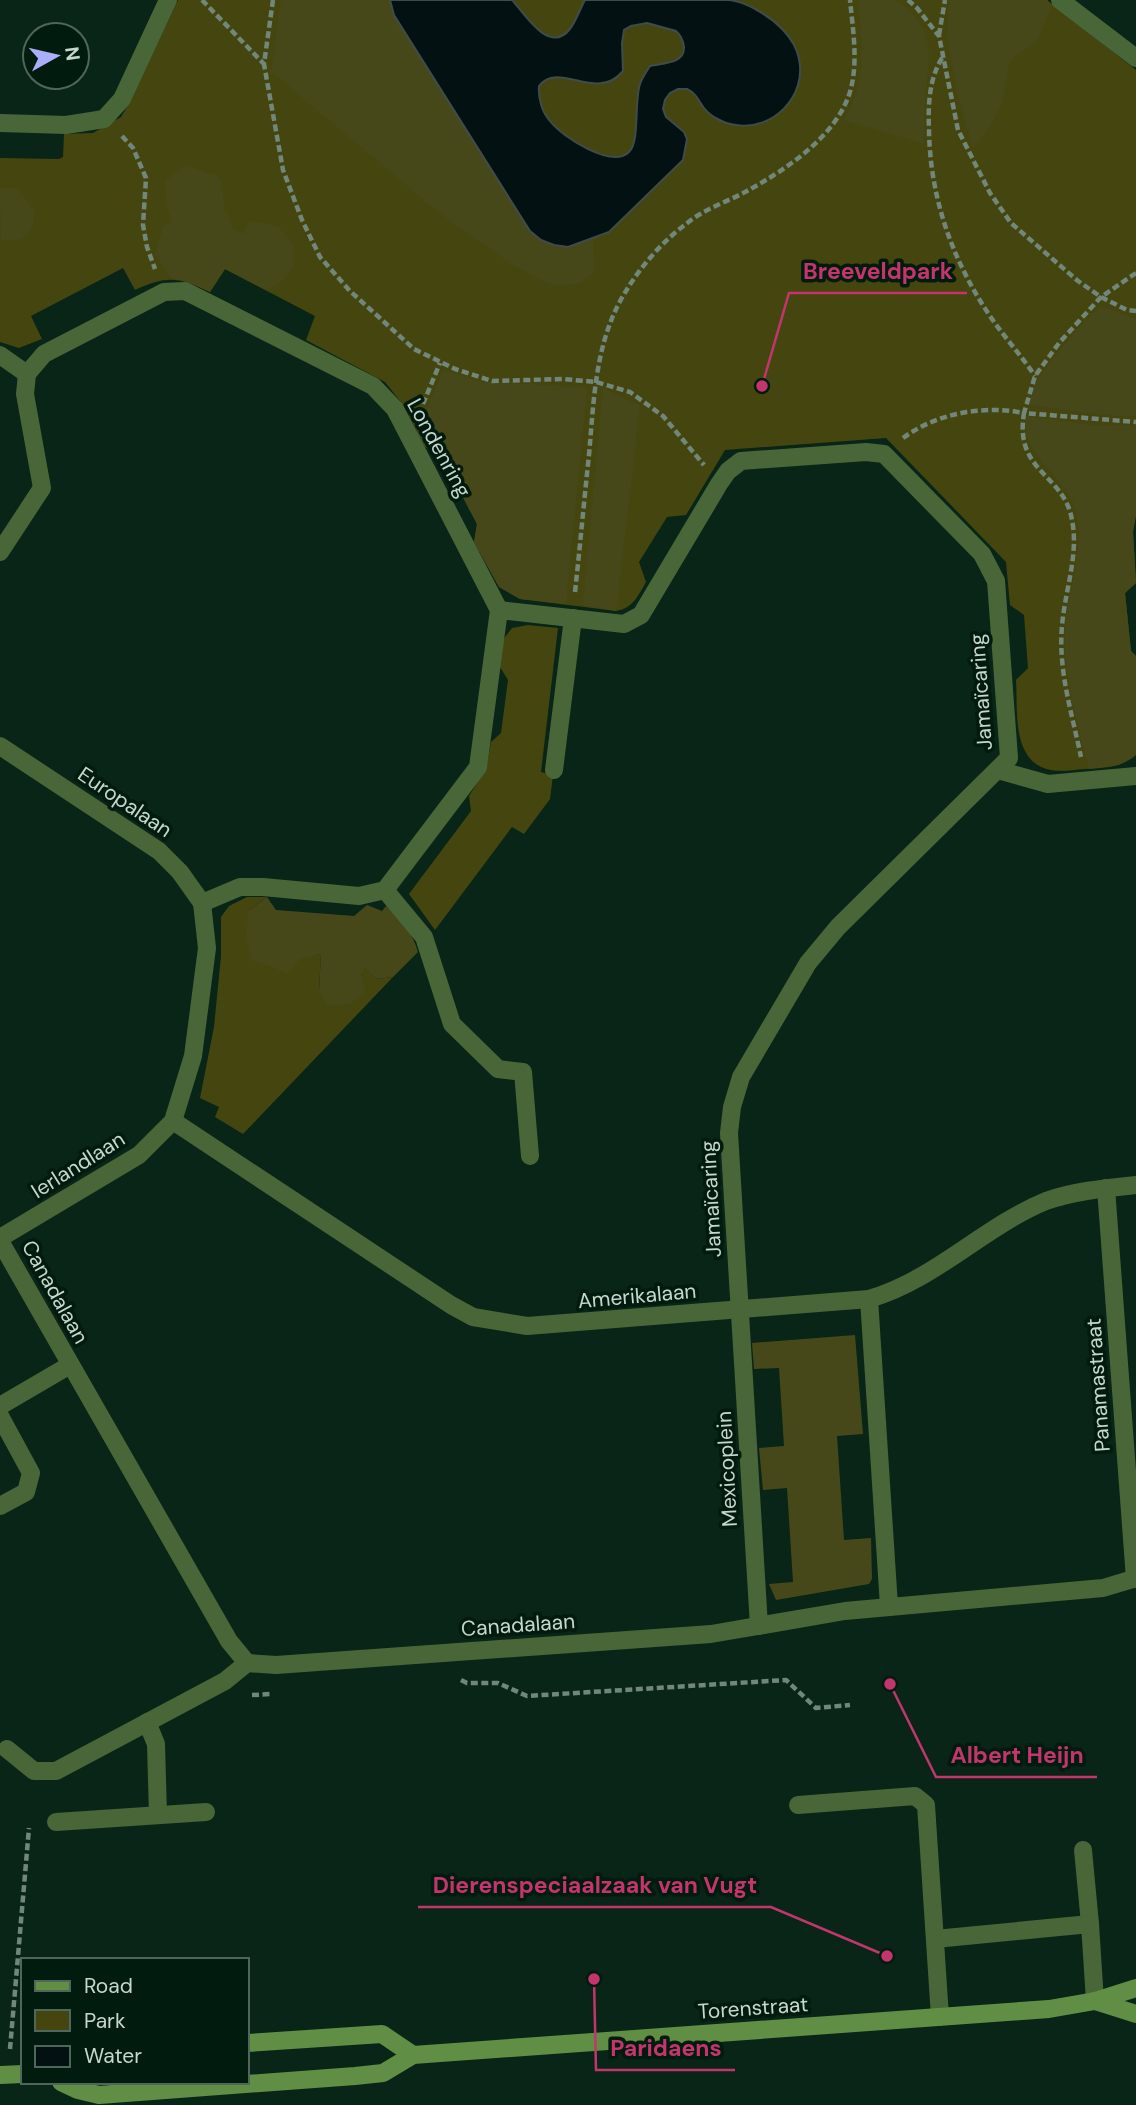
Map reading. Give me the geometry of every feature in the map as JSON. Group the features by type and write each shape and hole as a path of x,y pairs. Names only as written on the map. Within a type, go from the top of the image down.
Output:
{"street":[{"path":"0,123 66,125 104,119 122,99 168,0"},
{"path":"1060,0 1136,58"},
{"name":"Londenring","path":"164,292 185,291 373,386 395,409 499,610"},
{"path":"0,552 41,488 25,394 27,374 44,354 164,292"},
{"path":"0,355 27,374"},
{"path":"202,903 240,887 359,896 385,890 478,767 499,610 624,624 641,615 727,471 741,461 866,452 884,454"},
{"name":"Jamaïcaring","path":"740,1310 729,1133 732,1107 741,1077 808,963 838,927 1009,758 996,582 982,554 884,454"},
{"path":"554,770 573,618"},
{"name":"Europalaan","path":"0,746 159,851 180,872 202,903 207,948 193,1056 173,1121"},
{"path":"998,769 1048,784 1136,776"},
{"path":"385,890 424,937 452,1024 498,1069 523,1072 530,1156"},
{"name":"Amerikalaan","path":"173,1121 451,1305 473,1317 527,1326 869,1299 890,1293 928,1274 1003,1223 1048,1201 1106,1188 1136,1185"},
{"name":"Ierlandlaan","path":"0,1240 139,1155 173,1121"},
{"name":"Panamastraat","path":"1106,1188 1135,1579"},
{"name":"Canadalaan","path":"0,1240 229,1640 247,1663 289,1665 711,1634 845,1611 1103,1588 1135,1579"},
{"path":"869,1299 890,1606"},
{"name":"Mexicoplein","path":"740,1310 759,1626"},
{"name":"Canadalaan","path":"0,1406 70,1365"},
{"path":"0,1416 31,1474 26,1492 0,1506"},
{"path":"7,1749 34,1771 56,1771 225,1681 247,1663"},
{"path":"147,1722 156,1744 158,1815"},
{"path":"798,1805 915,1796 926,1805 940,2017"},
{"path":"56,1822 206,1812"},
{"path":"1083,1850 1095,2001"},
{"path":"935,1939 1090,1924"},
{"name":"Torenstraat","path":"248,2084 383,2073 413,2055 1049,2009 1095,2001 1136,1988"},
{"name":"Torenstraat","path":"1095,2001 1136,2014"},
{"path":"248,2043 382,2034 413,2055"},
{"name":"Torenstraat","path":"65,2084 99,2095 248,2084"}],"path":[{"path":"202,0 264,64"},
{"path":"273,0 264,64 283,170 320,257 350,291 414,349 440,363 492,382 563,379 596,382 630,392 663,416 719,484"},
{"path":"573,618 596,382 606,330 626,290 662,245 687,223 746,192 785,167 819,139 838,117 849,96 855,71 850,0"},
{"path":"908,0 918,8 939,36"},
{"path":"945,0 939,36 957,130 990,193 1012,223 1078,281 1101,297 1127,310 1136,311"},
{"path":"943,57 933,71 928,107 931,172 944,224 977,296 1035,376"},
{"path":"104,119 133,148 142,166 146,178 143,225 147,247 164,292"},
{"path":"1086,780 1061,665 1062,626 1074,550 1072,518 1065,498 1030,460 1021,430 1035,376 1059,342 1101,297 1136,273"},
{"path":"409,436 440,363"},
{"path":"884,454 905,435 933,421 975,411 1002,408 1024,413 1136,422"},
{"path":"449,1681 498,1683 527,1696 786,1680 816,1708 850,1705"},
{"path":"225,1681 234,1696 275,1694"},
{"path":"10,2074 29,1826"}],"green space":[{"path":"178,0 1047,0 1136,70 1136,515 1133,532 1136,583 1125,593 1131,651 1136,656 1136,755 1124,763 1112,766 1063,771 1038,765 1029,757 1019,734 1017,720 1016,680 1028,668 1024,615 1010,605 1006,562 886,438 725,450 686,515 667,517 639,562 646,582 631,604 616,611 520,599 499,587 474,542 477,524 439,452 425,447 404,406 385,382 306,340 315,316 225,269 210,292 190,283 173,280 156,282 135,290 123,268 31,316 42,339 19,348 0,342 0,158 59,159 63,157 64,134 93,133 121,117"},
{"path":"528,625 558,628 541,772 553,775 550,799 524,834 512,827 435,930 409,894 471,811 469,796 486,769 491,742 501,733 508,680 500,667 502,641 512,628"},
{"path":"247,897 267,897 249,910 251,959 265,964 321,954 319,991 361,976 366,967 377,979 393,977 243,1134 215,1117 219,1107 200,1098 214,1027 221,956 221,917 229,906"}],"shaded area":[{"path":"281,0 390,0 391,9 568,247 593,239 594,273 578,284 554,286 513,265 437,211 271,71"},
{"path":"858,0 896,0 917,19 923,29 929,61 924,144 844,120 857,90 862,61"},
{"path":"949,0 1047,0 1052,5 1037,41 1009,61 999,108 989,127 973,147 950,56"},
{"path":"185,166 216,174 221,181 225,212 228,213 233,229 243,234 250,221 277,226 285,234 293,247 294,257 291,270 283,280 266,290 225,269 210,292 186,281 171,278 155,254 164,225 172,222 165,181"},
{"path":"15,187 34,210 32,225 27,235 22,238 1,240 0,189"},
{"path":"1100,306 1136,319 1136,416 1112,416 1028,405 1037,379"},
{"path":"443,370 481,382 587,387 566,604 520,599 499,587 474,542 477,524 439,452 425,447 417,433"},
{"path":"603,388 640,406 616,611 583,605"},
{"path":"1025,416 1088,425 1136,426 1136,515 1133,532 1136,583 1125,593 1131,651 1136,656 1136,755 1119,765 1089,769 1072,701 1065,648 1066,617 1077,558 1077,514 1068,493 1033,448 1027,435"},
{"path":"267,897 276,910 354,916 367,905 382,911 386,906 406,926 418,952 393,977 377,979 366,968 361,976 365,992 350,1004 328,1006 319,991 321,954 300,959 288,973 251,960 246,936 249,910"},
{"path":"855,1335 863,1434 837,1436 844,1540 871,1538 872,1579 869,1584 776,1600 769,1584 793,1582 787,1488 763,1490 759,1448 784,1446 779,1368 754,1369 752,1343"}],"water":[{"path":"390,0 512,0 538,30 554,38 562,36 570,29 585,0 730,0 755,9 783,30 797,51 800,73 798,86 792,98 774,117 750,125 723,122 714,117 687,89 670,93 663,109 666,117 684,132 687,139 683,160 609,232 568,247 554,245 541,240 530,231 394,15","holes":["647,23 676,31 682,40 683,53 672,62 650,66 643,77 638,92 635,140 629,152 611,157 588,149 556,128 547,117 541,105 539,91 539,86 547,79 568,78 590,83 613,80 623,71 624,30"]}],"place":[{"name":"Breeveldpark","path":"762,386"},
{"name":"Albert Heijn","path":"890,1684"},
{"name":"Dierenspeciaalzaak van Vugt","path":"887,1956"},
{"name":"Paridaens","path":"594,1979"}]}
